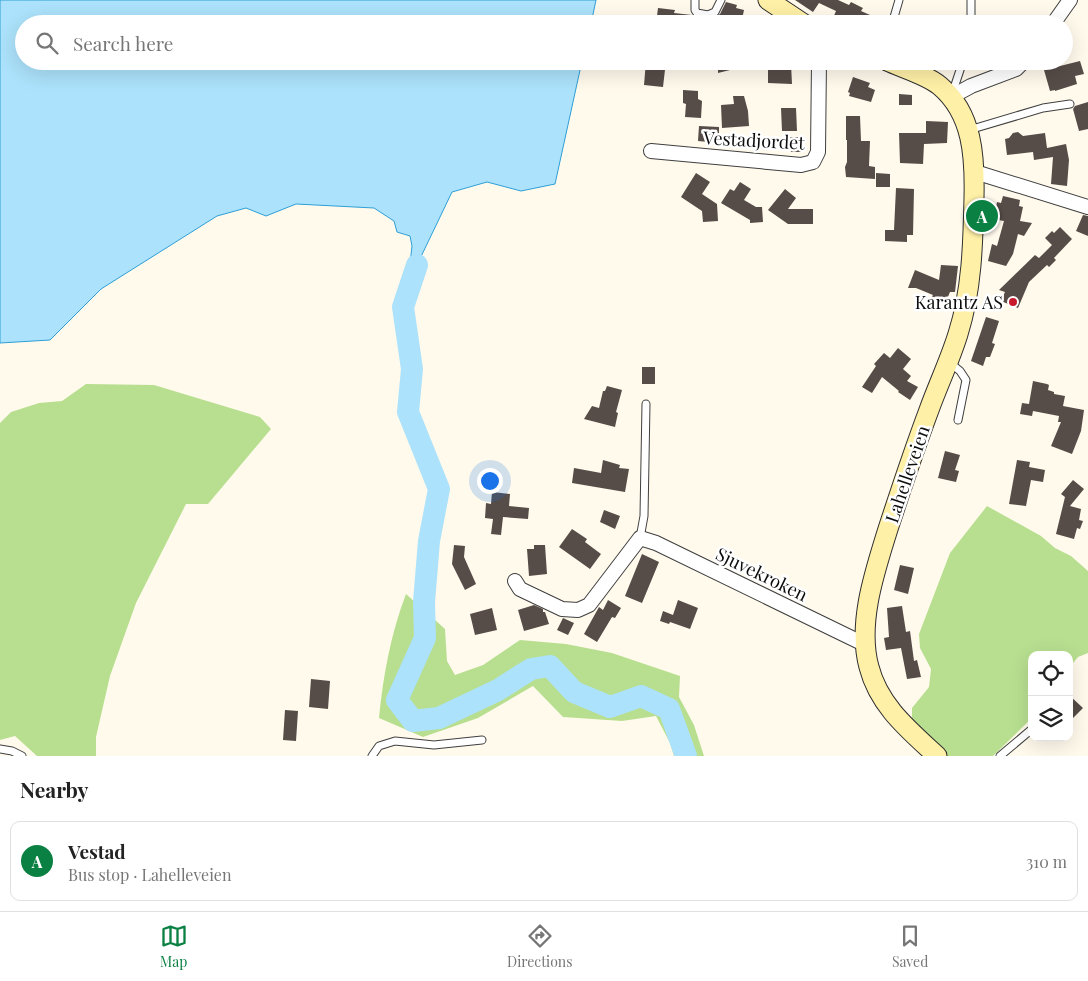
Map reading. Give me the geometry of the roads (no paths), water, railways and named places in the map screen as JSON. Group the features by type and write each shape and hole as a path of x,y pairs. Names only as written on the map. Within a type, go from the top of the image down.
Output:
{"street":[{"path":"768,0 790,15"},
{"path":"1059,15 1070,0"},
{"name":"Vestadjordet","path":"651,151 801,165 813,162 818,152 819,70"},
{"name":"Lahelleveien","path":"907,70 938,84 959,108 968,130 974,153 975,172 971,269 963,314 949,362 912,456 880,554 869,597 866,645 869,666 883,699 894,715 937,756"},
{"path":"951,97 971,86 1013,70"},
{"path":"975,172 1088,207"},
{"path":"515,581 520,590 562,609 578,610 589,605 640,538"},
{"name":"Sjuvekroken","path":"640,538 866,645"}],"lane":[{"path":"696,0 695,10 697,13 708,15 714,12 721,0"},
{"path":"895,15 899,0"},
{"path":"971,0 971,15"},
{"path":"951,97 960,70"},
{"path":"968,130 1044,108 1070,104"},
{"path":"949,362 960,370 966,380 958,420"},
{"path":"640,538 644,516 646,404"},
{"path":"1000,756 1028,732"},
{"path":"372,756 380,746 395,740 434,745 482,740"},
{"path":"0,749 12,751 22,756"}],"water":[{"path":"0,0 596,0 593,15 15,15 15,70 580,70 555,184 521,191 487,182 452,192 417,265 410,264 412,246 410,236 397,232 394,221 374,208 296,204 266,216 246,208 217,216 101,289 50,340 0,343"}],"waterway":[{"path":"417,265 403,307 412,369 408,412 439,489 429,541 424,602 425,638 397,700 413,721 439,718 498,690 531,669 550,666 574,692 610,707 641,696 669,709 686,756"}],"place":[{"name":"Vestad","path":"982,216"},
{"name":"Karantz AS","path":"1013,302"}]}
